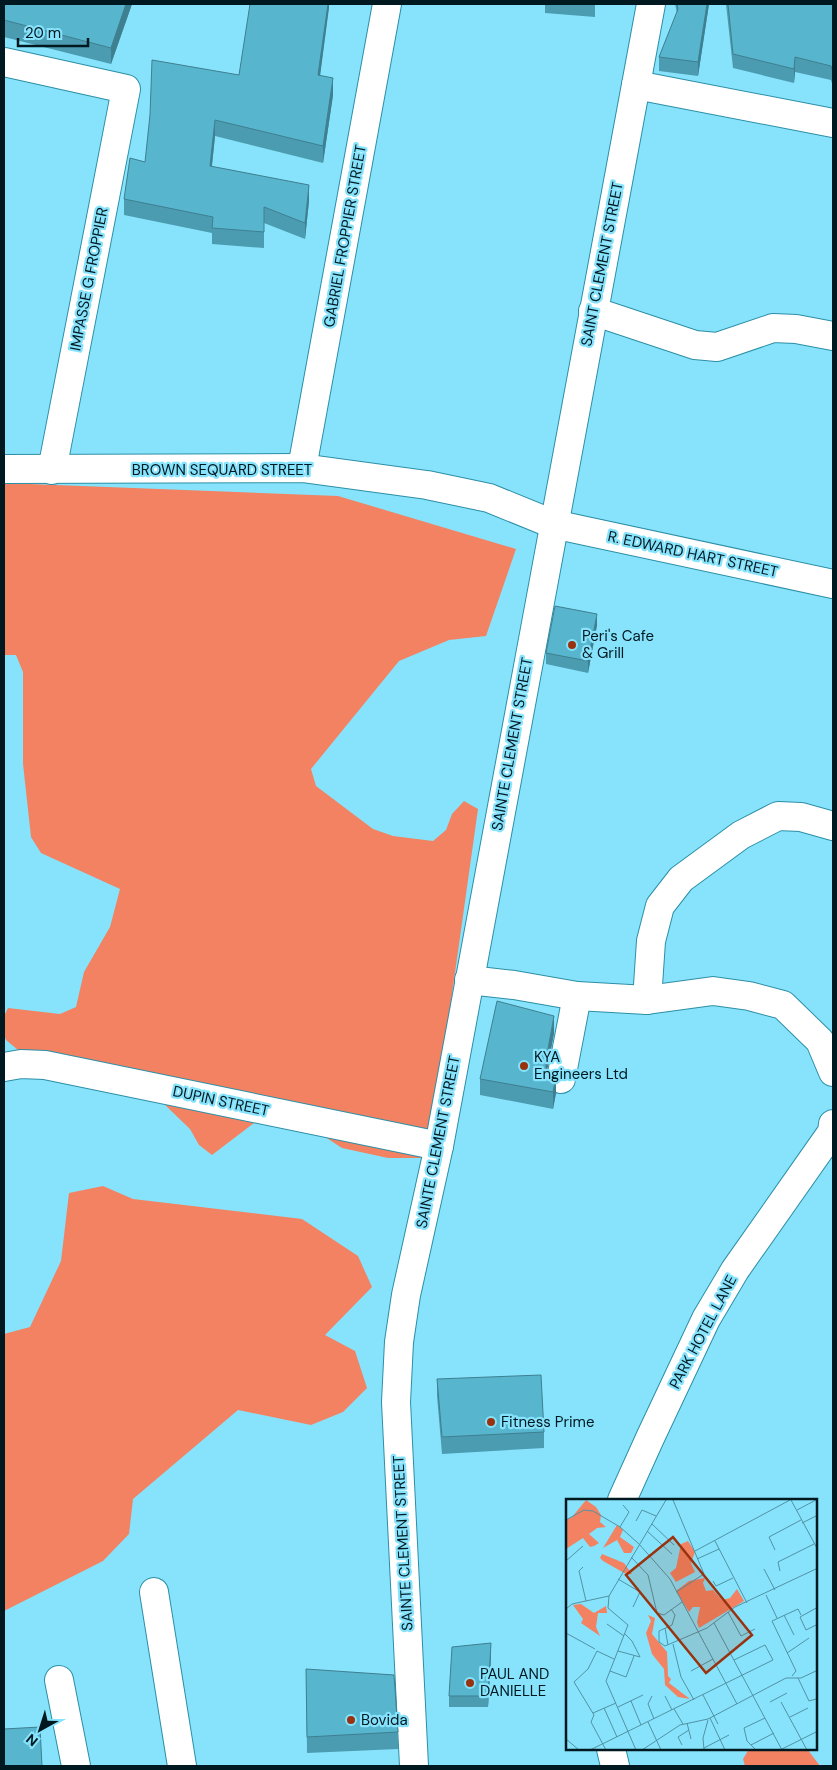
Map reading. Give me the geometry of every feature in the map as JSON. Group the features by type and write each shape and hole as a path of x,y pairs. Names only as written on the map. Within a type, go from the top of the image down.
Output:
{"street":[{"name":"GABRIEL FROPPIER STREET","path":"302,468 387,4"},
{"name":"SAINT CLEMENT STREET","path":"553,524 651,4"},
{"name":"IMPASSE G FROPPIER","path":"4,62 126,89 52,470"},
{"path":"636,85 833,123"},
{"path":"593,311 695,345 717,347 773,328 796,329 833,336"},
{"name":"BROWN SEQUARD STREET","path":"4,469 302,468 427,485 489,498 553,524"},
{"name":"R. EDWARD HART STREET","path":"553,524 833,584"},
{"name":"SAINTE CLEMENT STREET","path":"414,1766 396,1402 399,1342 406,1294 439,1146 553,524"},
{"path":"647,1000 651,941 660,906 681,879 741,835 778,816 801,817 833,826"},
{"path":"469,980 514,985 577,996 647,1000 713,992 749,996 783,1005 820,1041 833,1072"},
{"path":"561,1079 577,996"},
{"name":"DUPIN STREET","path":"4,1067 21,1064 45,1065 439,1146"},
{"name":"PARK HOTEL LANE","path":"622,1499 706,1319 735,1270 832,1132 833,1124"},
{"path":"154,1592 182,1766"},
{"path":"59,1680 76,1766"},
{"path":"612,1750 616,1766"}],"shaded area":[{"path":"4,483 338,496 516,549 486,636 449,640 399,661 311,769 316,786 373,829 393,836 433,841 446,830 452,814 464,801 478,809 429,1158 388,1158 342,1148 316,1131 254,1123 212,1155 199,1145 190,1129 163,1103 35,1064 6,1040 4,1016 8,1008 60,1014 76,1007 84,972 110,927 120,889 41,853 31,837 23,764 23,672 16,655 4,655"},
{"path":"103,1186 133,1199 302,1219 358,1256 372,1287 325,1335 355,1351 367,1388 343,1412 311,1425 238,1410 133,1499 129,1534 103,1561 4,1611 4,1334 30,1327 61,1261 69,1193"},
{"path":"748,1750 808,1750 820,1766 745,1766 743,1759"}],"building":[{"path":"4,4 126,4 111,48 4,20"},
{"path":"250,4 328,4 318,75 333,78 323,146 215,120 210,166 309,185 305,223 264,207 264,232 212,228 213,217 124,199 130,158 145,162 150,115 152,60 239,75"},
{"path":"677,4 707,4 698,62 659,57 678,9"},
{"path":"728,4 833,4 833,73 831,66 795,57 794,69 733,54"},
{"name":"Peri's Cafe & Grill","path":"555,606 597,614 588,661 546,653"},
{"name":"KYA Engineers Ltd","path":"497,1001 554,1016 546,1060 546,1068 550,1074 556,1077 553,1092 480,1079"},
{"name":"Fitness Prime","path":"541,1375 544,1432 442,1437 437,1379"},
{"name":"PAUL AND DANIELLE","path":"491,1643 488,1696 449,1696 452,1647"},
{"name":"Bovida","path":"306,1669 394,1675 398,1732 307,1737"},
{"path":"40,1727 42,1766 4,1766 4,1729"}],"place":[{"name":"Peri's Cafe & Grill","path":"572,645"},
{"name":"KYA Engineers Ltd","path":"524,1066"},
{"name":"Fitness Prime","path":"491,1422"},
{"name":"PAUL AND DANIELLE","path":"470,1683"},
{"name":"Bovida","path":"351,1720"}]}
